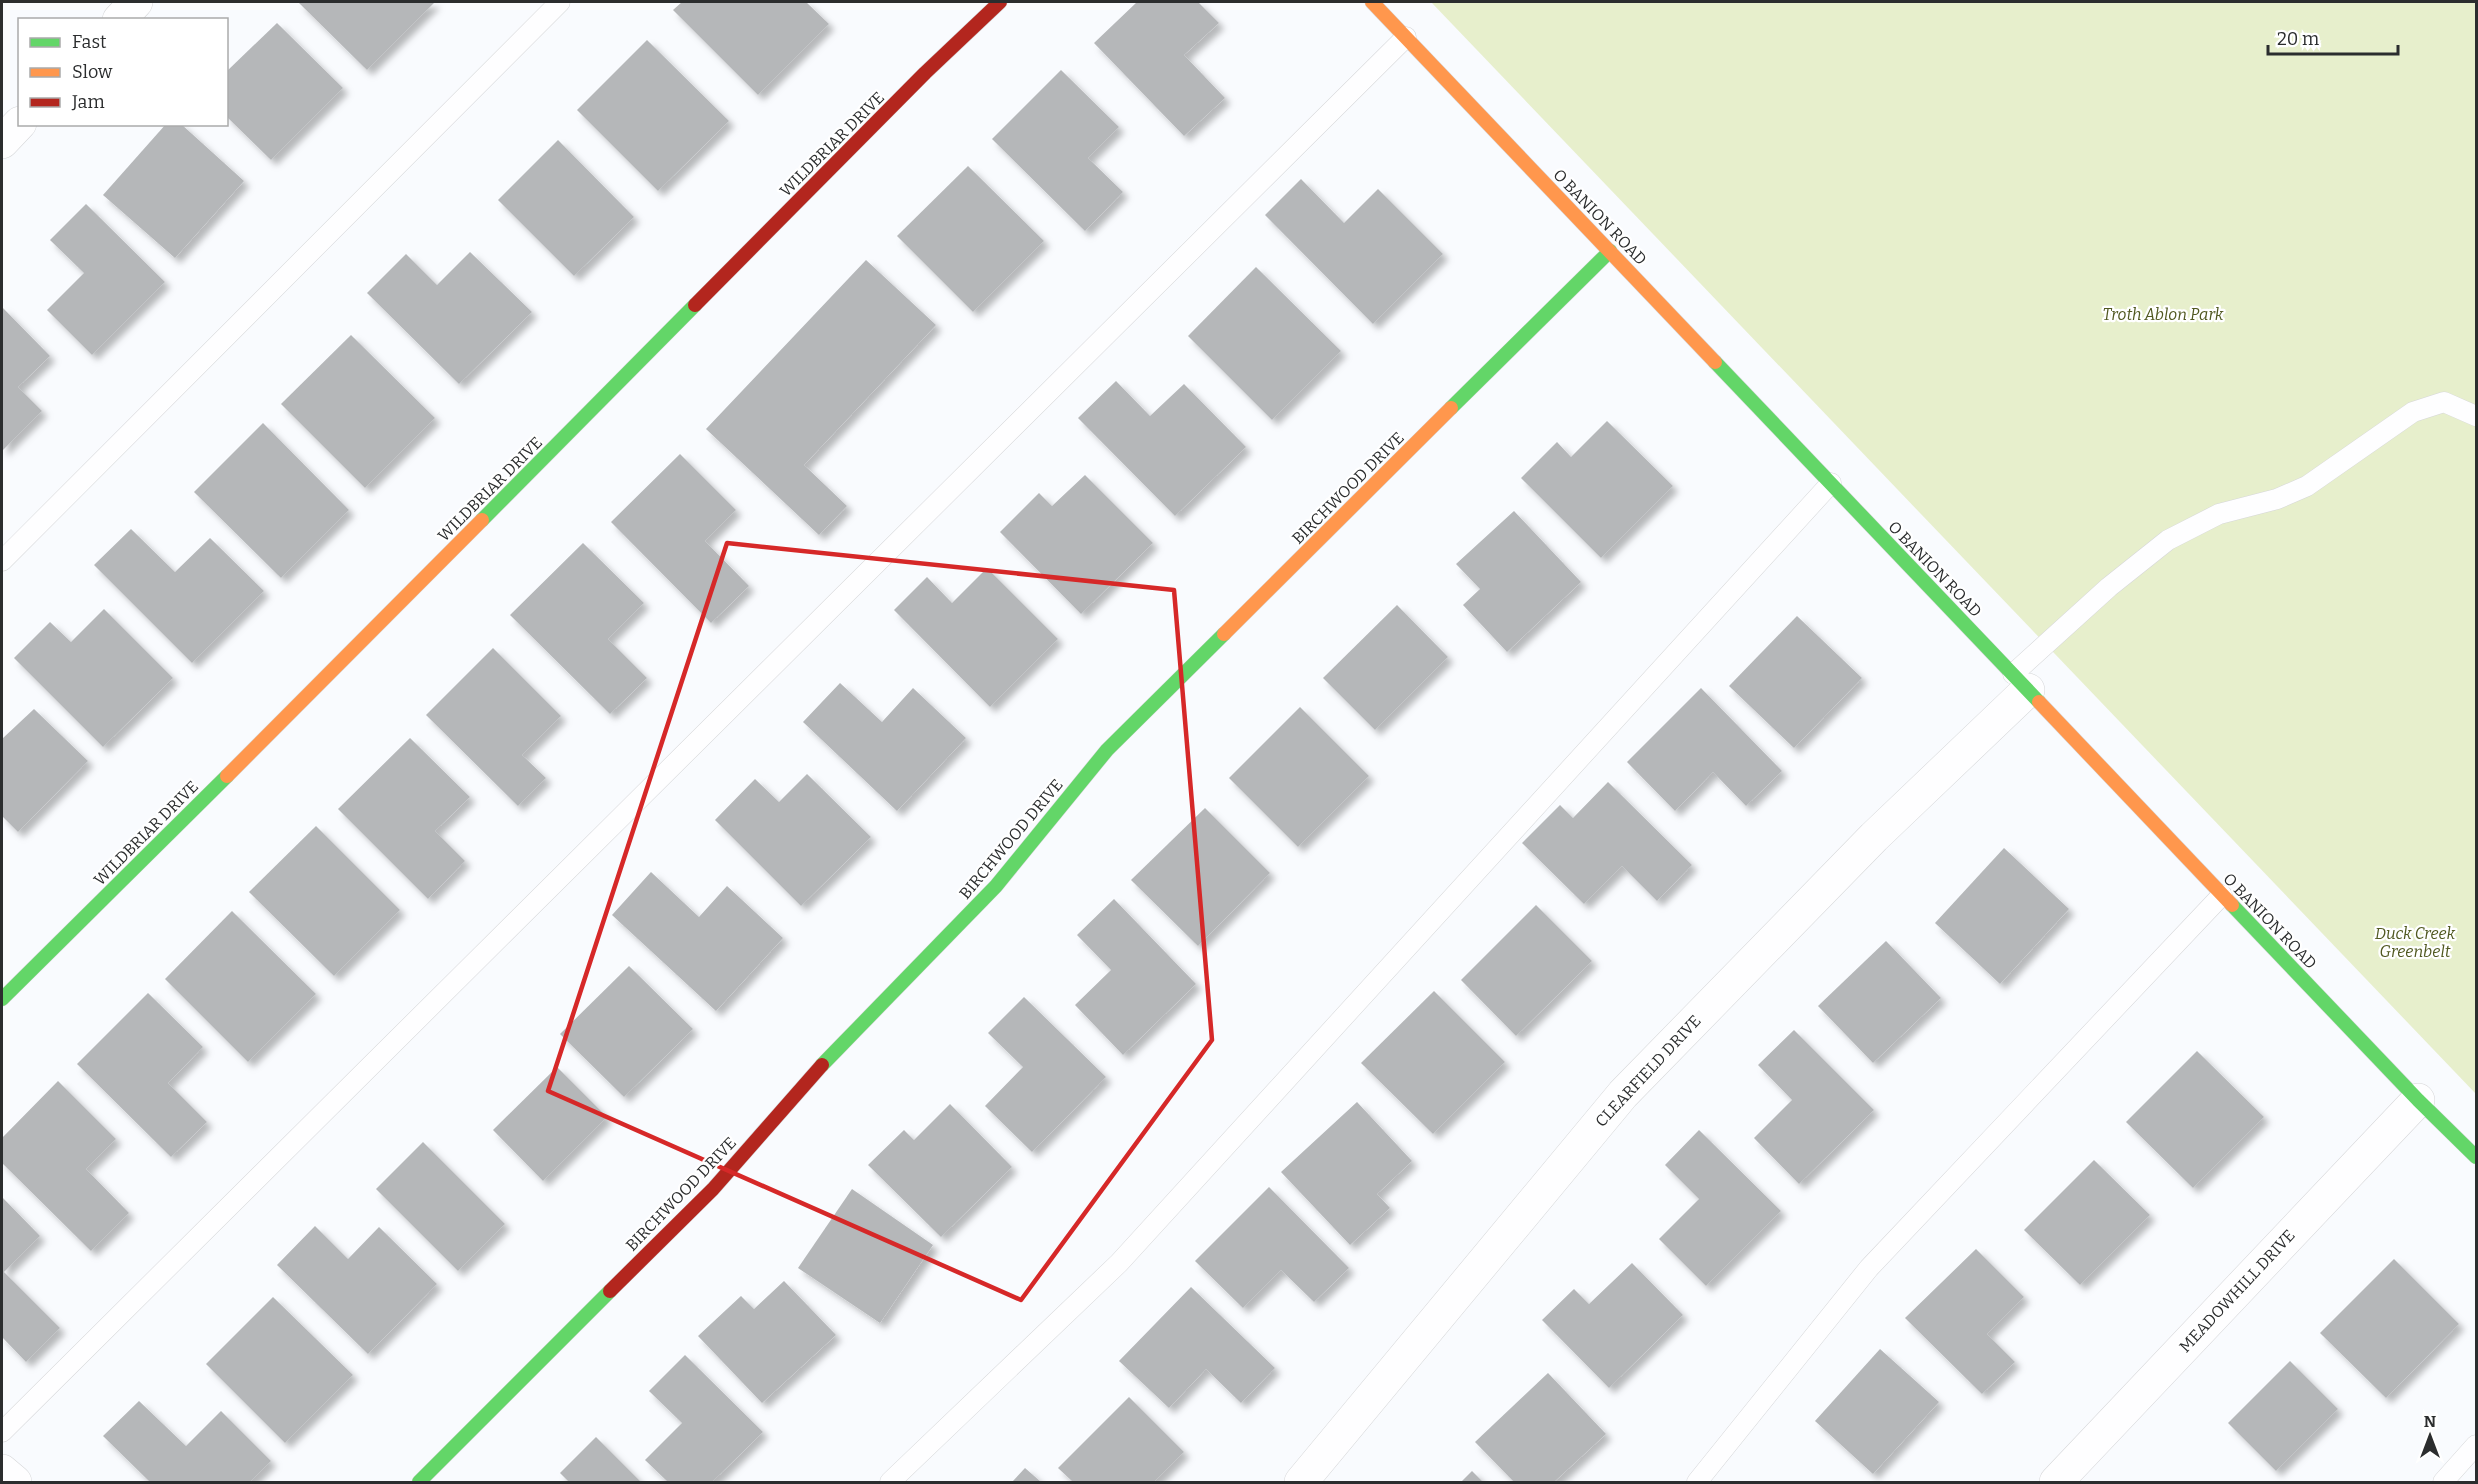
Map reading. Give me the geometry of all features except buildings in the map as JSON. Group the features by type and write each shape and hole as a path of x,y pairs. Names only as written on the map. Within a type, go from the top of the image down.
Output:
{"street":[{"path":"121,18 136,2"},
{"name":"WILDBRIAR DRIVE","path":"2,999 300,704 925,73 1000,2"},
{"name":"O BANION ROAD","path":"1372,2 2222,895 2418,1100 2476,1157"},
{"path":"2,142 18,125"},
{"name":"BIRCHWOOD DRIVE","path":"419,1482 713,1189 841,1043 996,886 1107,750 1610,251"},
{"name":"CLEARFIELD DRIVE","path":"1301,1482 1623,1094 1874,837 2020,682"},
{"name":"MEADOWHILL DRIVE","path":"2056,1482 2418,1100"},
{"path":"2,1471 15,1482"}],"lane":[{"path":"2,561 560,2"},
{"path":"2,1432 1406,37"},
{"path":"2020,682 2109,587 2168,540 2219,514 2277,499 2307,486 2413,412 2444,402 2476,416"},
{"path":"890,1482 1119,1263 1831,483"},
{"path":"1697,1482 1869,1268 2222,895"},
{"path":"2443,1482 2476,1445"}],"highlighted area":[{"path":"727,543 1174,590 1212,1040 1021,1300 548,1091"}],"green space":[{"name":"Troth Ablon Park","path":"1431,2 2476,2 2476,1094"}],"traffic: fast":[{"path":"1451,408 1610,251"},
{"path":"482,520 695,305"},
{"path":"1715,362 2039,702"},
{"path":"822,1065 996,886 1107,750 1224,634"},
{"path":"2,999 227,776"},
{"path":"2232,905 2418,1100 2476,1157"},
{"path":"419,1482 610,1291"}],"traffic: slow":[{"path":"1372,2 1715,362"},
{"path":"1224,634 1451,408"},
{"path":"227,776 482,520"},
{"path":"2039,702 2232,905"}],"traffic: jam":[{"path":"695,305 925,73 1000,2"},
{"path":"610,1291 713,1189 822,1065"}],"park label":[{"name":"Duck Creek Greenbelt","path":"2415,942"}]}
